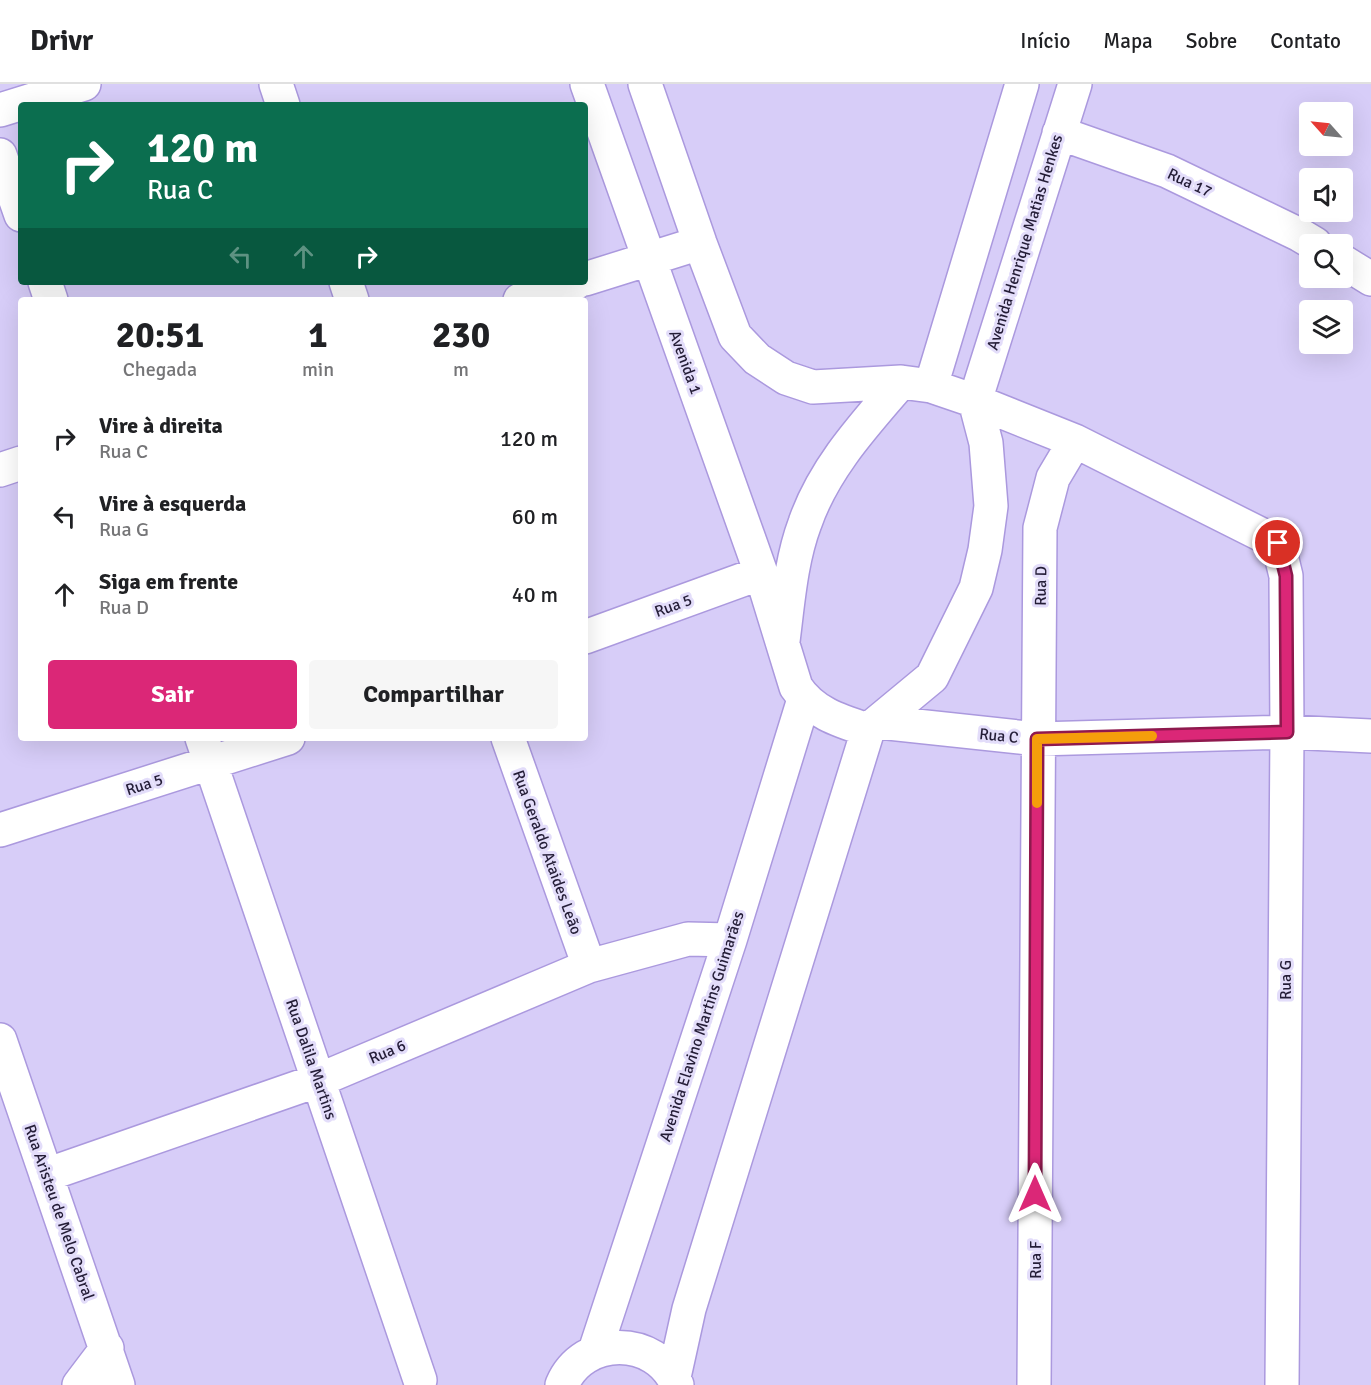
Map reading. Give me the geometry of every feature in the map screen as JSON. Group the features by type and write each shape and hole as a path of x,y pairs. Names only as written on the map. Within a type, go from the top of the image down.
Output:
{"street":[{"path":"26,102 84,84"},
{"path":"276,84 282,102"},
{"name":"Avenida 1","path":"587,84 761,573 796,687 804,699"},
{"path":"645,84 735,336 757,358 786,378 813,387 916,384 975,401 1075,441"},
{"path":"783,641 791,580 804,523 820,489 842,452 916,384 1022,84"},
{"name":"Avenida Henrique Matias Henkes","path":"975,401 1075,84"},
{"path":"0,110 18,104"},
{"name":"Rua 17","path":"1059,133 1167,171 1299,235"},
{"path":"0,155 18,206"},
{"path":"588,278 700,243"},
{"path":"1353,268 1371,279"},
{"path":"530,297 568,285"},
{"path":"675,1381 689,1309 873,726 932,677 976,588 991,506 986,443 975,401"},
{"name":"Rua G","path":"1075,441 1278,543 1286,576 1282,1385"},
{"name":"Rua D","path":"1037,739 1040,528 1053,478 1075,441"},
{"path":"0,470 18,464"},
{"name":"Rua 5","path":"588,636 761,573"},
{"name":"Rua C","path":"804,699 820,711 844,722 1037,739 1287,732 1371,736"},
{"name":"Avenida Elavino Martins Guimarães","path":"595,1351 730,940 804,699"},
{"name":"Rua F","path":"1034,1385 1037,739"},
{"name":"Rua 5","path":"0,830 207,751 269,741"},
{"name":"Rua Geraldo Ataides Leão","path":"509,741 589,966"},
{"name":"Rua Dalila Martins","path":"207,751 320,1080 420,1383"},
{"name":"Rua 6","path":"46,1175 320,1080 589,966 688,939 730,940"},
{"name":"Rua Aristeu de Melo Cabral","path":"0,1040 118,1385"},
{"path":"562,1385 565,1377 578,1361 595,1351 613,1346 631,1347 648,1353 663,1363 675,1381"},
{"path":"79,1385 107,1348"}],"slow traffic":[{"path":"1037,803 1037,739 1152,736"}],"route":[{"path":"1035,1194 1037,739 1287,732 1286,576 1278,543"}]}
